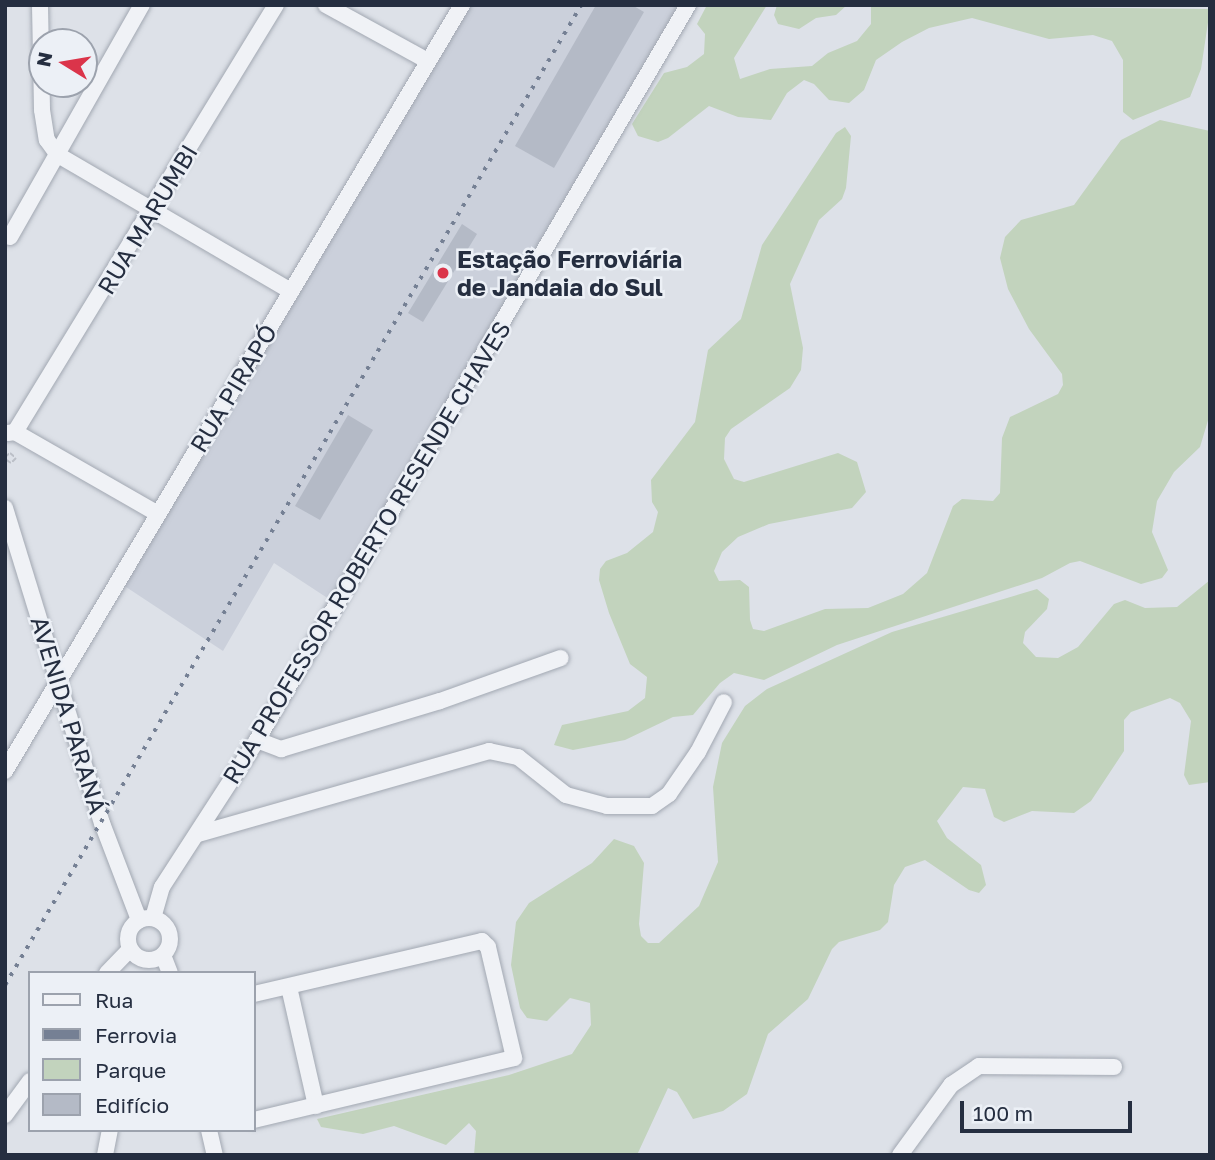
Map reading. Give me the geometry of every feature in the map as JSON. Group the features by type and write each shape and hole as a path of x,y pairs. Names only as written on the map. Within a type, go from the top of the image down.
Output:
{"street":[{"path":"40,5 42,110 47,140 58,155 155,208 291,291"},
{"path":"10,237 142,5"},
{"name":"RUA MARUMBI","path":"10,432 155,208 276,5"},
{"path":"326,5 428,61"},
{"name":"RUA PIRAPÓ","path":"5,771 462,5"},
{"name":"RUA PROFESSOR ROBERTO RESENDE CHAVES","path":"146,919 162,887 257,740 688,5"},
{"path":"10,432 158,513"},
{"name":"AVENIDA PARANÁ","path":"5,508 102,823 146,919"},
{"path":"257,740 281,749 428,705 561,658"},
{"path":"198,834 489,751 518,757 566,795 607,806 652,806 669,794 698,752 724,702"},
{"path":"146,919 168,930 170,944 163,955 142,966 130,949 128,935 146,919"},
{"path":"256,994 477,942 488,947 514,1058 256,1120"},
{"path":"109,971 130,949"},
{"path":"163,955 169,971"},
{"path":"289,987 316,1106"},
{"path":"900,1155 951,1085 979,1066 1114,1068"},
{"path":"5,1115 28,1084"},
{"path":"105,1155 110,1132"},
{"path":"209,1132 215,1155"}],"path":[{"path":"5,467 16,457 10,453 5,458 8,463"}],"shaded area":[{"path":"468,5 682,5 332,601 274,563 223,651 123,585"}],"green space":[{"path":"707,5 767,5 734,58 740,79 770,69 812,66 828,53 857,41 871,24 871,5 1210,9 1201,69 1190,97 1133,120 1123,112 1123,60 1112,41 1093,35 1049,39 972,18 929,28 902,42 876,60 864,90 849,103 829,100 814,84 804,80 787,93 771,120 738,117 709,106 668,138 658,142 638,136 632,124 664,73 687,67 704,54 705,34 697,24"},
{"path":"777,5 847,5 836,15 816,18 799,29 778,24 774,15"},
{"path":"1160,120 1210,131 1209,417 1200,447 1174,472 1157,501 1152,532 1168,570 1162,578 1141,584 1080,561 1070,563 1042,578 837,645 764,680 734,673 720,683 693,715 673,717 625,740 573,750 554,745 562,725 628,711 645,698 647,677 630,664 609,613 599,580 600,569 606,561 627,553 653,532 658,512 652,502 651,480 695,422 708,350 741,319 762,245 836,133 845,127 851,136 846,188 842,199 819,220 790,284 803,348 801,370 790,388 731,429 725,438 724,459 734,479 744,482 838,453 857,462 866,492 852,508 769,524 738,537 722,552 714,571 719,581 740,580 749,587 750,620 753,629 764,631 825,609 868,608 903,594 927,573 953,506 962,499 993,501 1000,493 1002,438 1010,417 1058,394 1063,385 1062,374 1029,329 1008,289 1000,258 1005,237 1021,220 1074,205 1121,140"},
{"path":"1210,580 1210,782 1189,785 1184,775 1191,721 1180,703 1170,698 1131,712 1124,720 1124,751 1091,801 1074,813 1032,811 1004,822 994,817 985,789 963,787 937,821 947,838 981,865 986,885 979,893 969,890 925,860 905,867 894,885 888,922 880,930 839,942 832,949 808,999 768,1034 747,1094 723,1111 693,1119 677,1092 668,1088 637,1155 474,1155 476,1131 469,1123 446,1145 394,1126 363,1134 321,1127 317,1119 509,1075 572,1054 591,1025 590,1003 570,998 547,1021 527,1018 520,1008 511,965 516,922 529,903 592,863 614,839 634,846 644,863 639,924 641,936 648,943 659,943 699,906 718,862 713,787 722,743 745,706 767,689 892,632 1037,589 1049,599 1047,609 1025,632 1023,643 1036,657 1058,658 1078,647 1114,604 1125,600 1145,608 1177,607"}],"building":[{"path":"596,5 632,5 644,12 554,168 515,146"},
{"name":"Estação Ferroviária de Jandaia do Sul","path":"462,224 477,234 423,322 408,313"},
{"path":"348,415 373,430 320,520 295,506"}],"railway":[{"path":"5,985 581,5"}],"place":[{"name":"Estação Ferroviária de Jandaia do Sul","path":"443,273"}]}
